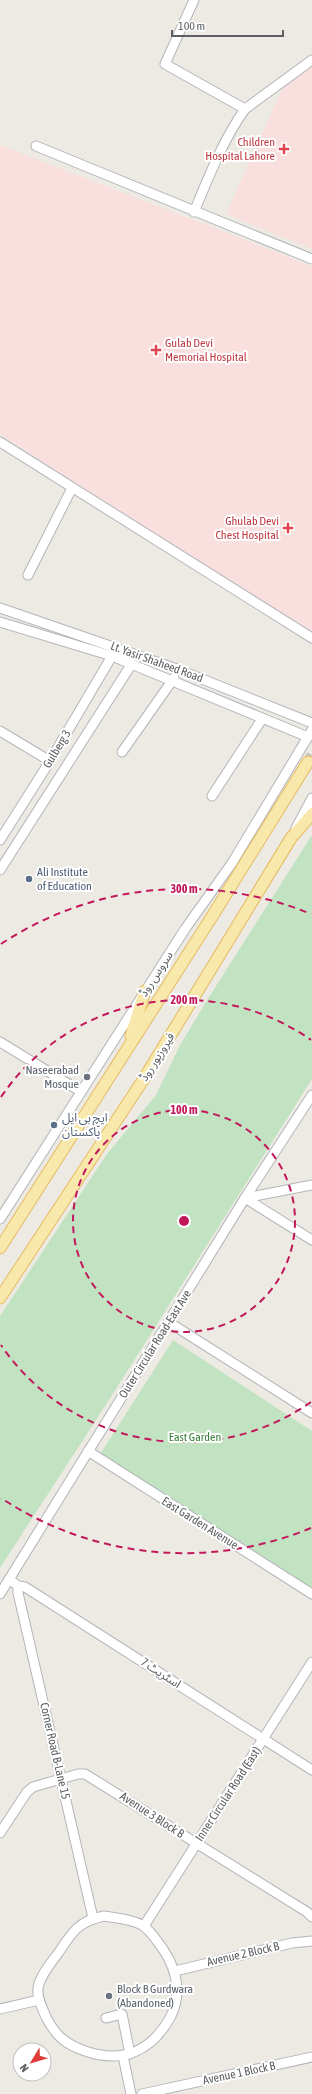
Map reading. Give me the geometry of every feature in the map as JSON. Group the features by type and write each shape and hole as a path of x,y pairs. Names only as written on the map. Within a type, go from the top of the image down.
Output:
{"main road":[{"path":"0,1248 308,762"},
{"name":"فیروزپور روڈ","path":"0,1298 145,1077 291,838 312,814"},
{"path":"125,1052 146,990"}],"street":[{"path":"194,0 164,64 245,109"},
{"path":"194,212 213,167 234,125 245,109 312,60"},
{"path":"36,146 194,212 312,259"},
{"path":"0,442 312,638"},
{"path":"28,575 72,488"},
{"name":"Lt. Yasir Shaheed Road","path":"0,608 177,669 312,723"},
{"path":"0,622 112,656 262,718 310,733"},
{"name":"Gulberg 3","path":"0,840 3,828 50,761 112,656"},
{"path":"0,870 131,665"},
{"path":"122,752 172,682 177,669"},
{"path":"253,714 255,700"},
{"path":"276,723 285,712"},
{"path":"212,796 262,718"},
{"path":"0,731 50,761"},
{"name":"سروس روڈ","path":"0,1219 80,1091 186,929 232,862 310,733"},
{"path":"291,838 312,798"},
{"path":"0,1042 80,1091"},
{"name":"Outer Circular Road-East Ave","path":"0,1594 88,1451 170,1323 245,1198 312,1095"},
{"path":"245,1198 312,1185"},
{"path":"245,1198 312,1240"},
{"path":"170,1323 312,1413"},
{"name":"East Garden Avenue","path":"88,1451 312,1594"},
{"name":"اسٹریٹ 7","path":"9,1579 18,1586 25,1587 312,1770"},
{"name":"Corner Road B-Lane 15","path":"18,1586 18,1593 93,1918"},
{"name":"Inner Circular Road (East)","path":"144,1926 312,1662"},
{"name":"Avenue 3 Block B","path":"0,1833 27,1792 33,1787 85,1774 94,1778 307,1912 312,1918"},
{"path":"104,1916 115,1917 136,1922 144,1926 163,1949 175,1971 176,2001 172,2014 165,2026 149,2044 127,2055 105,2056 90,2053 65,2043 53,2030 39,2000 40,1982 54,1959 73,1931 81,1924 93,1918 104,1916"},
{"name":"Avenue 2 Block B","path":"175,1971 292,1943 312,1941"},
{"path":"0,2009 39,2000"},
{"path":"106,2018 122,2014 131,2094"},
{"name":"Avenue 1 Block B","path":"142,2094 312,2057"}],"shaded area":[{"name":"Children Hospital Lahore","path":"312,65 312,249 226,214 284,85"},
{"name":"Gulab Devi Memorial Hospital","path":"0,145 312,266 312,637 0,434"}],"green space":[{"path":"312,835 312,1079 116,1389 0,1568 0,1316 107,1154 156,1095 180,1045"},
{"name":"East Garden","path":"173,1340 312,1431 312,1588 97,1459"}],"tunnel":[{"path":"308,762 312,755"}],"place":[{"name":"Children Hospital Lahore","path":"284,149"},
{"name":"Gulab Devi Memorial Hospital","path":"156,350"},
{"name":"Ghulab Devi Chest Hospital","path":"288,528"},
{"name":"Ali Institute of Education","path":"29,879"},
{"name":"Naseerabad Mosque","path":"87,1077"},
{"name":"ایچ بی ایل پاکستان","path":"54,1125"},
{"name":"Block B Gurdwara (Abandoned)","path":"109,1996"}]}
